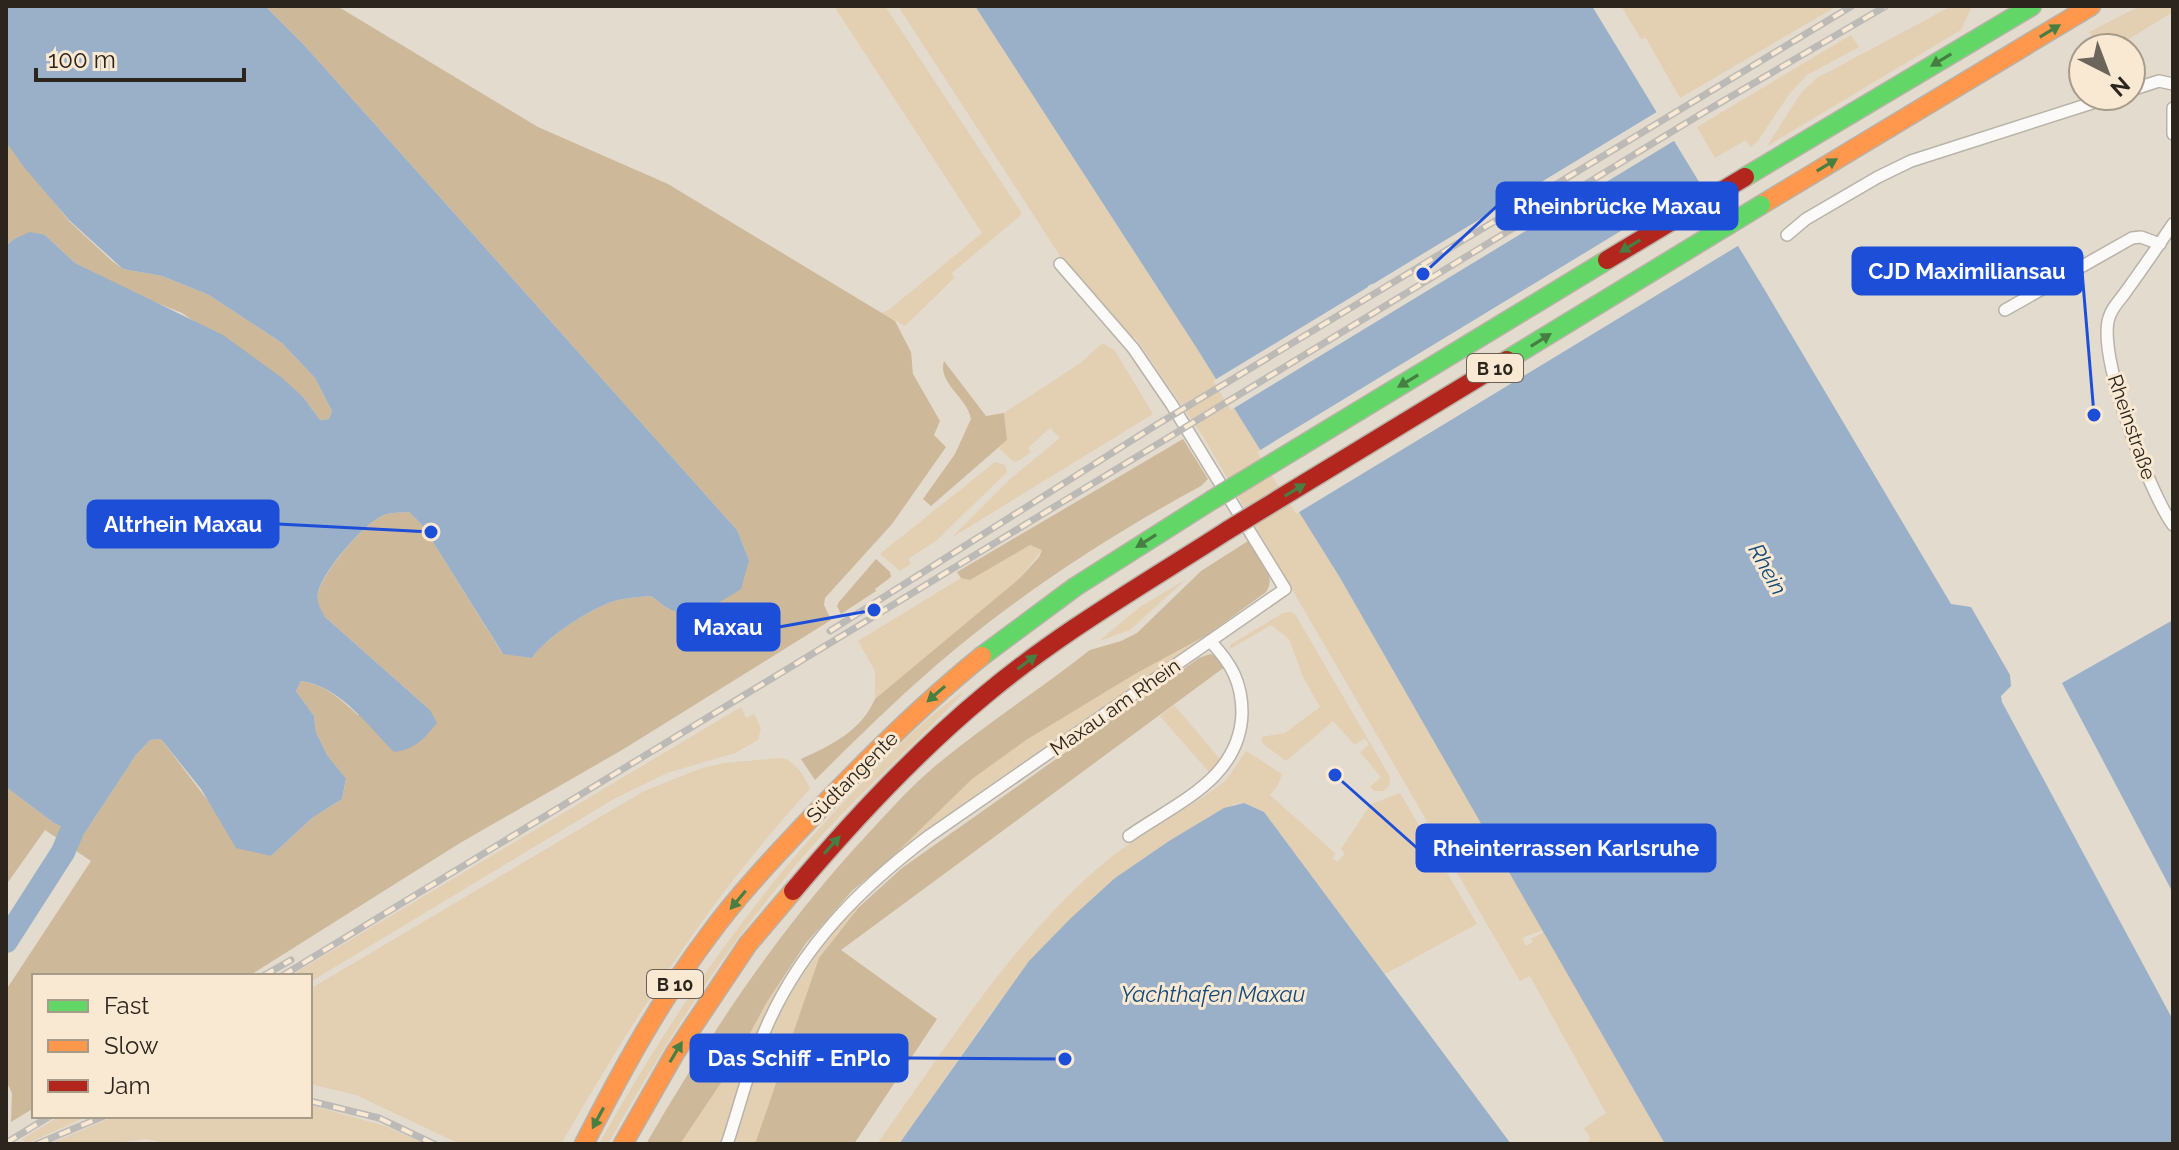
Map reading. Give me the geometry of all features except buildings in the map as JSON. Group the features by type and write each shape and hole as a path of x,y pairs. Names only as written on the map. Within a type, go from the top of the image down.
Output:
{"highway":[{"name":"Südtangente","path":"584,1144 634,1051 698,949 779,852 856,770 929,700 1016,629 1091,576 1212,500 2032,6"},
{"name":"Südtangente","path":"623,1144 675,1053 748,944 833,843 925,748 986,694 1057,640 1228,530 2084,10"}],"street":[{"path":"2147,85 2159,81 2173,84"},
{"path":"2173,108 2173,134"},
{"path":"1787,235 1806,219 1911,161 2069,112"},
{"name":"Rheinstraße","path":"2173,224 2109,316 2105,337 2114,378 2140,456 2161,508 2173,525"},
{"path":"2005,310 2132,238 2141,237 2160,244"},
{"name":"Maxau am Rhein","path":"727,1144 764,1031 781,995 806,956 847,905 893,863 929,836 1285,589 1172,405 1133,348 1060,264"},
{"path":"1129,836 1212,780 1226,765 1238,742 1241,726 1239,683 1231,664 1210,641"}],"shaded area":[{"path":"265,6 337,6 538,127 668,184 895,321 911,352 913,374 940,421 934,435 946,447 892,524 825,598 824,605 831,620 622,750 460,843 252,974 32,974 32,1109 11,1122 12,1093 6,1081 6,990 91,861 45,830 6,885 6,787 54,823 82,837 136,755 150,740 161,739 215,810 271,856 312,818 342,799 346,780 327,755 316,732 314,716 296,691 301,681 325,689 358,715 430,710 325,617 318,602 321,584 336,561 366,528 387,514 409,512 423,526 502,653 532,658 558,633 604,605 651,596 668,609 749,560 737,530 305,46"},
{"path":"834,6 885,6 1021,212 952,273 954,278 905,326 882,313 982,233"},
{"path":"898,6 975,6 1331,562 1543,930 1522,938 1526,946 1533,942 1531,939 1544,932 1665,1144 1579,1144 1589,1141 1584,1128 1606,1113 1530,976 1520,981 1204,438 1135,337 1129,338 1064,262"},
{"path":"1621,6 1837,6 1680,98 1646,38 1641,39"},
{"path":"1952,6 1972,6 1961,30 1767,146 1801,93 1817,78"},
{"path":"2140,6 2173,6 2173,12 2140,32 2089,32"},
{"path":"1851,35 1859,47 1807,75 1790,93 1757,142 1750,147 1746,140 1715,158 1697,127"},
{"path":"6,142 69,221 112,261 123,269 162,276 209,295 282,343 315,378 332,411 329,419 320,420 303,397 182,313 142,297 75,263 45,235 14,239 6,246"},
{"path":"1103,343 1115,351 1153,414 951,538 1010,479 1060,438 1050,428 1028,448 1031,452 1014,462 999,448 1007,440 1004,413 1079,364"},
{"path":"944,361 986,416 1004,413 1007,440 931,506 923,499 955,454 971,419 965,404 945,376"},
{"path":"1183,439 1208,479 1201,486 1073,562 1012,605 935,666 815,780 801,759 854,728 875,699 1020,578 1042,550 1030,545 970,580 961,578 957,572"},
{"path":"995,462 1005,465 1007,472 937,540 908,559 911,564 900,571 880,554"},
{"path":"1248,541 1268,572 1270,579 1266,592 1207,635 1026,740 972,779 890,859 852,891 806,943 767,1002 731,1068 680,1144 646,1144 693,1066 768,955 823,884 902,797 953,752 1090,650 1137,633 1201,571"},
{"path":"1030,545 1042,550 1020,578 875,699 875,671 858,641 961,578 970,580"},
{"path":"876,559 890,572 891,577 841,614 837,606 839,602"},
{"path":"1185,580 1130,630 1099,641 1140,607"},
{"path":"1283,613 1295,614 1390,777 1389,786 1383,791 1374,791 1370,787 1381,777 1360,752 1369,745 1365,738 1355,745 1333,721 1286,761 1262,743 1262,737 1285,733 1320,707 1303,677 1289,639 1271,625 1230,649 1230,645"},
{"path":"1207,635 981,791 890,859 951,797 999,758 1087,702"},
{"path":"1210,654 1219,656 1226,666 841,950 937,1019 854,1144 755,1144 819,958 859,907 902,868 1199,658"},
{"path":"961,693 824,833 763,906 707,982 608,1144 599,1144 686,1002 784,870 882,762"},
{"path":"1174,705 1220,759 1209,772 1160,716"},
{"path":"741,707 746,718 754,714 761,728 758,740 735,753 667,773 612,800 312,981 312,974 293,974"},
{"path":"1246,751 1282,774 1270,795 1336,854 1332,858 1337,862 1345,854 1341,849 1371,804 1400,793 1477,924 1385,974 1264,812 1244,803 1234,804 1169,841 1115,878 994,1009 899,1144 877,1144 980,999 1066,898 1113,856 1220,785"},
{"path":"782,758 799,770 810,787 739,873 675,960 561,1144 460,1144 356,1095 312,1084 312,988 644,791 702,768"},
{"path":"856,905 859,907 819,958 755,1144 734,1144 763,1051 784,1006 813,961"},
{"path":"785,976 761,1023 721,1144 680,1144 731,1068"},
{"path":"312,1106 385,1126 425,1144 169,1144 146,1139 110,1144 49,1144 111,1118 312,1118"},
{"path":"57,1118 84,1118 26,1144 22,1139"}],"water":[{"path":"6,6 265,6 305,46 737,530 749,560 741,589 706,608 686,612 667,608 651,596 614,601 569,625 547,641 532,658 503,654 423,526 409,512 387,514 366,528 335,561 321,584 318,602 325,617 430,710 437,723 418,742 394,752 341,699 315,684 301,681 296,691 314,716 316,732 327,755 346,779 342,799 312,818 271,856 236,848 201,789 161,739 150,740 136,755 82,837 54,823 6,787 6,246 30,232 45,235 75,263 223,335 281,377 303,397 320,420 329,419 332,411 315,378 282,343 209,295 162,276 123,269 69,220 24,167 6,142"},
{"name":"Rhein","path":"975,6 1592,6 1951,604 1971,607 2010,675 2011,686 2001,696 2002,702 2173,1020 2173,1144 1665,1144 1339,576 1196,347","holes":["1375,285 1389,313 1380,313 1367,290 1368,286"]},
{"path":"2173,620 2173,893 2062,683"},
{"name":"Yachthafen Maxau","path":"1244,803 1264,812 1511,1144 899,1144 1029,961 1071,918 1115,878 1169,841 1224,808"}],"pier":[{"path":"1660,110 1677,139 1231,410 1213,381"},
{"path":"1703,181 1741,244 1296,514 1257,452"}],"waterway":[{"path":"6,941 63,852 71,833"}],"railway":[{"path":"830,631 1153,427 1852,6"},
{"path":"285,974 1701,114 1886,6"},
{"path":"266,974 291,960"},
{"path":"312,1101 379,1118 434,1144"},
{"path":"6,1143 47,1118"},
{"path":"37,1144 99,1118"}],"traffic: fast":[{"path":"1745,177 2032,6"},
{"path":"1507,360 1761,205"},
{"path":"1212,500 1607,260"},
{"path":"982,656 1075,587 1212,500"}],"traffic: slow":[{"path":"1761,205 2091,6"},
{"path":"584,1144 658,1011 732,905 872,756 982,656"},
{"path":"623,1144 675,1053 748,944 793,891"}],"traffic: jam":[{"path":"1607,260 1745,177"},
{"path":"1228,530 1507,360"},
{"path":"793,891 885,788 985,695 1073,629 1228,530"}],"place":[{"name":"Rheinbrücke Maxau","path":"1423,274"},
{"name":"CJD Maximiliansau","path":"2094,415"},
{"name":"Altrhein Maxau","path":"431,532"},
{"name":"Maxau","path":"874,610"},
{"name":"Rheinterrassen Karlsruhe","path":"1335,775"},
{"name":"Das Schiff - EnPlo","path":"1065,1059"}]}
